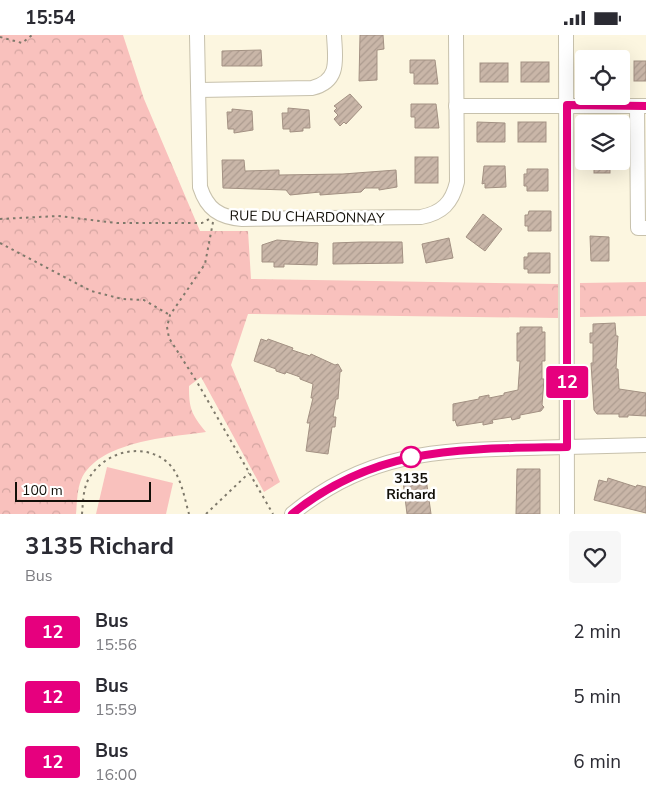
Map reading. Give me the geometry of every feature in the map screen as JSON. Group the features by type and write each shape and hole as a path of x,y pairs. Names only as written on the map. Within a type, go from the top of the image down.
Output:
{"street":[{"name":"RUE DU CHARDONNAY","path":"197,35 200,187 207,204 216,213 224,217 242,219 410,218 433,215 450,203 456,188 456,35"},
{"path":"199,90 312,88 322,86 332,75 334,68 334,35"},
{"path":"566,35 567,514"},
{"path":"456,106 642,106 638,228 646,228"},
{"path":"292,514 307,502 342,481 381,464 400,459 437,452 646,445"}],"path":[{"path":"0,37 22,43 32,35"},
{"path":"0,219 58,215 117,223 202,223 216,213"},
{"path":"216,213 205,264 170,315 167,327 169,338 197,382 273,514"},
{"path":"0,243 91,291 122,299 144,300 170,315"},
{"path":"82,514 85,488 89,478 104,463 124,451 140,450 154,454 168,463 179,479 189,514"},
{"path":"206,514 250,473"}],"green space":[{"path":"0,35 123,35 144,99 200,231 248,231 251,279 558,284 558,318 248,314 231,365 280,482 264,492 201,377 189,386 190,400 194,415 206,432 136,443 103,457 90,467 81,480 76,514 0,514"},
{"path":"646,282 646,316 580,317 580,283"},
{"path":"107,467 173,483 166,514 96,514"}],"building":[{"path":"360,35 383,35 384,49 377,50 377,80 359,81"},
{"path":"261,50 262,66 222,66 222,51"},
{"path":"410,60 435,60 438,84 414,84 414,73 410,73"},
{"path":"634,61 646,61 646,81 634,81"},
{"path":"521,62 549,62 549,82 521,82"},
{"path":"480,63 508,63 508,82 480,82"},
{"path":"350,94 362,107 346,124 344,122 340,126 334,119 338,115 334,111 337,108 334,106"},
{"path":"411,104 436,104 439,128 415,128 415,117 411,117"},
{"path":"288,108 309,110 310,128 303,128 303,131 290,132 290,129 283,129 282,113 288,113"},
{"path":"232,109 252,111 253,130 234,133 234,129 228,129 227,112 232,112"},
{"path":"477,122 505,123 505,142 477,142"},
{"path":"518,122 546,122 546,142 518,142"},
{"path":"415,157 438,157 438,183 415,183"},
{"path":"222,160 244,160 245,171 279,170 279,175 343,174 396,170 397,187 379,190 379,188 365,188 361,192 320,195 320,192 290,195 286,190 223,188"},
{"path":"484,166 505,166 506,187 485,188 485,183 482,184"},
{"path":"527,169 548,169 548,191 527,191 527,186 524,186 524,174 527,174"},
{"path":"594,170 610,170 610,173 594,173"},
{"path":"529,211 551,211 551,231 528,231 528,226 525,226 525,215 528,215"},
{"path":"483,214 502,229 485,251 466,237"},
{"path":"590,236 609,237 609,261 591,261"},
{"path":"449,238 453,258 426,263 422,244"},
{"path":"277,240 318,243 317,265 284,264 284,267 274,267 274,262 262,262 262,245"},
{"path":"402,242 403,263 333,264 333,243"},
{"path":"528,253 550,253 550,273 528,273 528,269 524,269 524,257 528,257"},
{"path":"615,323 616,336 618,336 616,369 618,369 619,389 646,393 646,416 628,415 628,417 619,417 619,414 597,414 594,410 591,363 593,363 593,343 590,343 590,333 593,333 593,324"},
{"path":"520,327 542,327 542,332 545,332 545,361 542,361 542,379 544,379 542,405 544,407 541,411 520,415 520,418 512,420 511,417 492,420 493,423 483,425 483,422 457,426 455,420 453,421 453,404 489,395 489,398 504,395 504,393 518,390 520,361 517,361 517,333 520,333"},
{"path":"261,339 267,341 268,339 293,348 292,350 310,356 311,354 335,365 338,364 342,371 340,372 338,399 336,399 333,417 336,417 335,427 332,427 328,454 306,451 310,423 307,423 313,398 311,398 313,384 300,379 300,377 276,371 276,369 254,361"},
{"path":"517,469 540,469 540,514 516,514"},
{"path":"426,478 431,514 407,514 403,481"},
{"path":"608,478 636,487 637,485 646,487 646,513 594,500 599,480 607,482"}],"bus line":[{"name":"12","path":"292,514 307,502 342,481 381,464 400,459 430,452 567,447 567,105 646,106"}],"place":[{"name":"3135 Richard","path":"411,457"}]}
